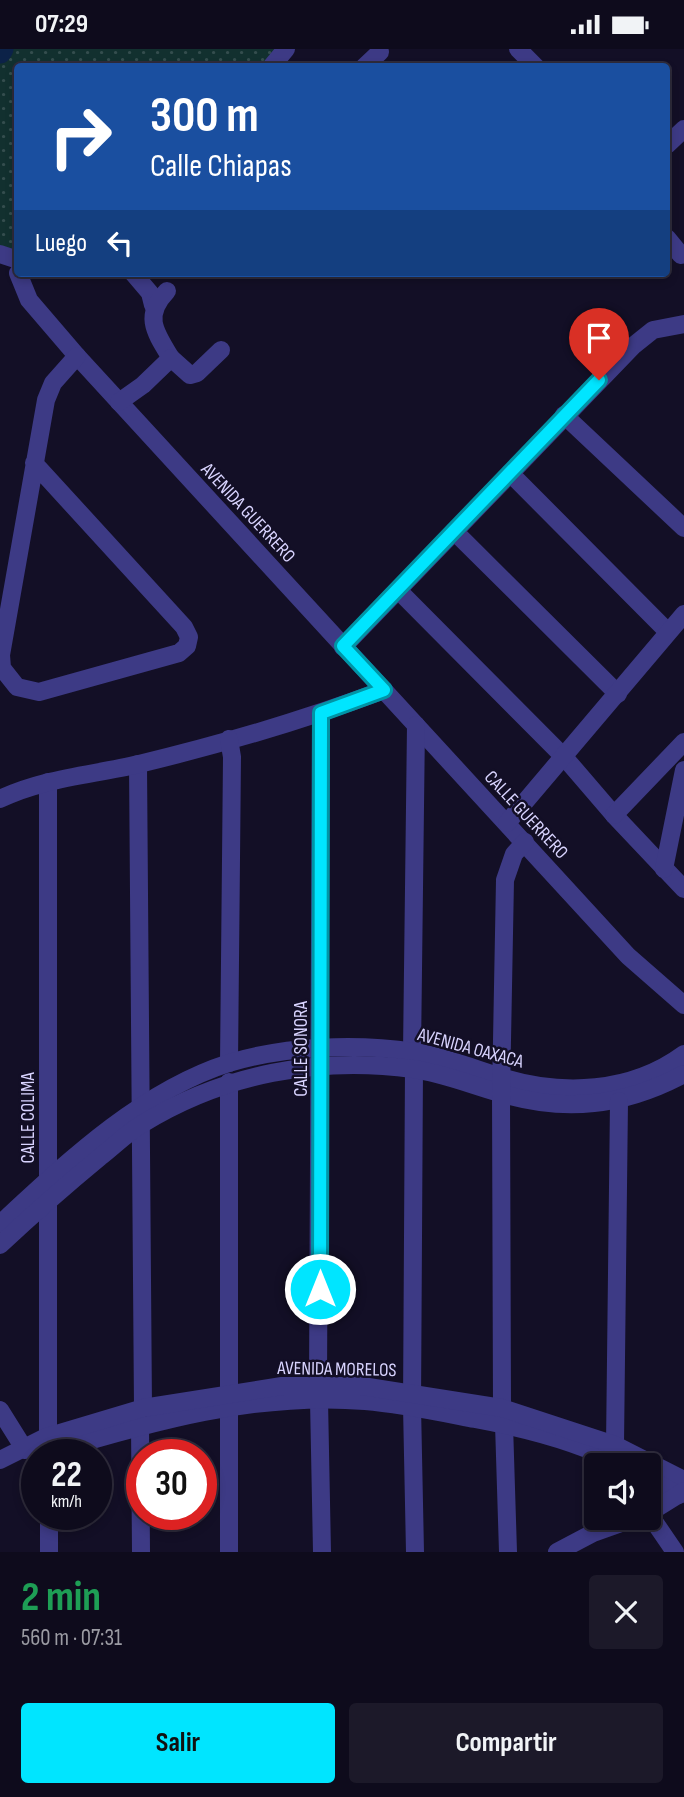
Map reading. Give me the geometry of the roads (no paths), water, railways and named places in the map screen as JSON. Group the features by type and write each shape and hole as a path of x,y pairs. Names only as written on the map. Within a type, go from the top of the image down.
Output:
{"street":[{"path":"274,63 286,49"},
{"path":"518,49 532,63"},
{"path":"368,63 380,52"},
{"path":"670,142 684,129"},
{"path":"670,242 681,255"},
{"name":"AVENIDA GUERRERO","path":"19,277 29,300 77,356 343,646"},
{"path":"136,277 150,293 156,332 171,358 190,375 198,373 221,350"},
{"path":"153,305 167,291"},
{"path":"343,646 564,415 644,336 664,326 684,324"},
{"path":"34,463 184,627 189,637 187,646 179,653 39,692 17,687 8,679 1,655 34,463 50,391 77,356"},
{"path":"121,404 171,358"},
{"path":"564,415 684,529"},
{"path":"510,473 668,632"},
{"path":"454,531 618,694"},
{"path":"398,590 565,758 684,889"},
{"path":"507,823 565,758 684,614"},
{"name":"CALLE GUERRERO","path":"343,646 628,956 684,1005"},
{"path":"0,799 48,782 138,764 321,713 384,690"},
{"name":"CALLE SONORA","path":"321,713 319,1393 322,1552"},
{"path":"415,1552 412,1399 416,725"},
{"path":"229,739 233,757 229,1063"},
{"path":"614,815 684,742"},
{"path":"138,764 141,1552"},
{"path":"664,869 684,770"},
{"name":"CALLE COLIMA","path":"47,1439 48,782"},
{"path":"508,1552 503,1416 501,1085 505,880 514,854 525,842"},
{"name":"AVENIDA OAXACA","path":"501,1085 580,1089 617,1084 643,1077 684,1054"},
{"name":"AVENIDA OAXACA","path":"0,1245 141,1116 229,1083 321,1057"},
{"name":"AVENIDA OAXACA","path":"0,1224 48,1180 141,1116 229,1063 321,1057 460,1061 501,1085 545,1104 584,1105 618,1101 684,1074"},
{"path":"229,1083 229,1552"},
{"path":"615,1445 618,1101"},
{"name":"AVENIDA MORELOS","path":"75,1439 142,1417 230,1399 319,1393 364,1401 412,1399 503,1416 615,1445 682,1489"},
{"path":"0,1411 21,1444"},
{"name":"AVENIDA MORELOS","path":"503,1416 598,1453"},
{"name":"AVENIDA MORELOS","path":"0,1460 21,1452"},
{"path":"661,1483 682,1489"},
{"path":"661,1504 682,1489"},
{"path":"49,1530 49,1552"},
{"path":"569,1549 610,1530"},
{"path":"660,1530 675,1552"}]}
